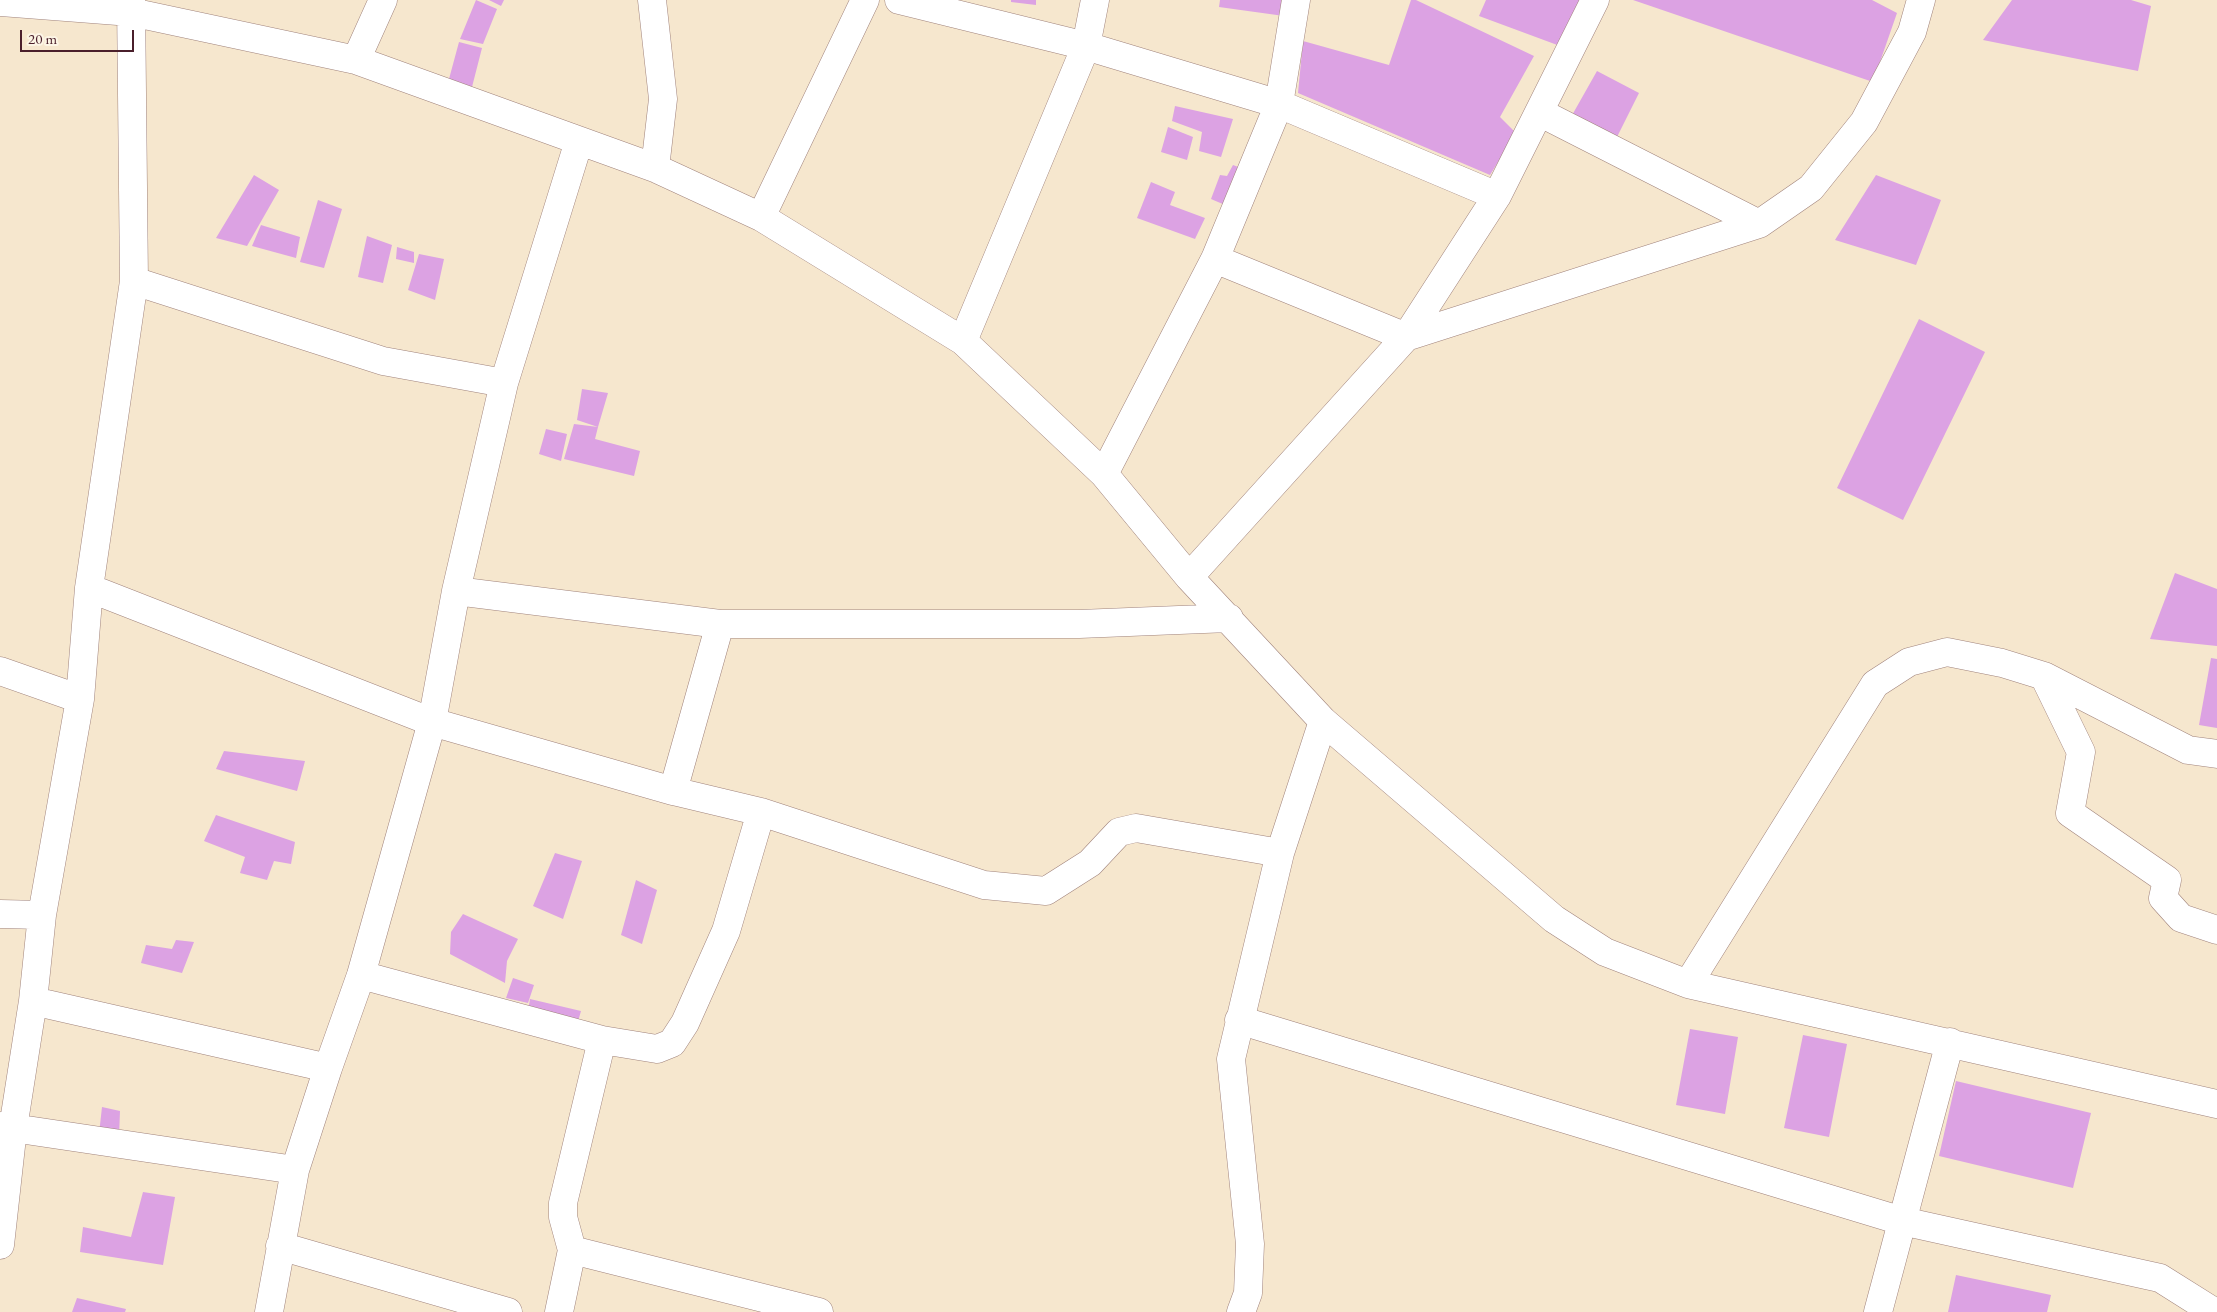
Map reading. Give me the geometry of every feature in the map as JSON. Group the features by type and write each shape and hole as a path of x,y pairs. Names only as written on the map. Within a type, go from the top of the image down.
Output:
{"street":[{"path":"356,60 383,0"},
{"path":"652,0 663,99 655,168"},
{"path":"761,217 865,0"},
{"path":"899,0 1086,46 1279,104 1497,196"},
{"path":"963,341 1086,46 1095,0"},
{"path":"1104,474 1215,259 1279,104 1296,0"},
{"path":"1189,577 1406,337 1497,196 1595,0"},
{"path":"1215,259 1406,337 1759,224 1811,188 1864,122 1912,32 1921,0"},
{"path":"0,2 131,6 356,60 655,168 761,217 963,341 1104,474 1189,577 1323,721 1554,919 1605,952 1688,984 2217,1104"},
{"path":"0,1245 7,1127 33,1002 42,916 80,699 89,588 134,281 131,6"},
{"path":"1539,112 1759,224"},
{"path":"269,1312 295,1170 361,974 432,722 456,591 504,383 579,141"},
{"path":"134,281 383,360 504,383"},
{"path":"89,588 432,722 673,791 761,812 984,885 1046,891 1090,863 1119,832 1136,828 1280,853"},
{"path":"456,591 720,624 1079,624 1229,618"},
{"path":"673,791 720,624"},
{"path":"1688,984 1875,684 1909,662 1946,652 2002,663 2044,676 2188,750 2217,754"},
{"path":"0,671 80,699"},
{"path":"2044,676 2081,752 2070,813 2167,880 2163,898 2181,918 2217,930"},
{"path":"1241,1312 1248,1293 1250,1244 1231,1059 1280,853 1323,721"},
{"path":"361,974 602,1040 657,1049 672,1043 685,1023 726,931 761,812"},
{"path":"0,914 42,916"},
{"path":"33,1002 328,1068"},
{"path":"1239,1020 1902,1221 2160,1278 2214,1312"},
{"path":"559,1312 572,1250 563,1217 563,1203 602,1040"},
{"path":"1878,1312 1950,1042"},
{"path":"7,1127 295,1170"},
{"path":"280,1246 508,1312"},
{"path":"572,1250 819,1312"}],"building":[{"path":"476,0 497,9 483,44 460,39"},
{"path":"489,0 504,0 501,6"},
{"path":"1011,0 1036,0 1036,5 1011,2"},
{"path":"1220,0 1286,0 1284,16 1219,7"},
{"path":"1411,0 1416,0 1534,56 1500,117 1516,133 1490,175 1298,93 1303,41 1389,65"},
{"path":"1486,0 1583,0 1560,46 1479,16"},
{"path":"1633,0 1872,0 1897,13 1873,82"},
{"path":"2012,0 2131,0 2151,6 2138,71 1983,40"},
{"path":"459,42 482,48 472,87 449,79"},
{"path":"1597,71 1639,93 1617,137 1571,117"},
{"path":"1175,106 1233,119 1221,157 1199,151 1202,132 1172,121"},
{"path":"1168,127 1193,137 1187,160 1161,152"},
{"path":"1233,165 1246,170 1232,208 1211,199 1220,175 1227,176"},
{"path":"254,175 279,190 247,246 216,238"},
{"path":"1876,175 1941,200 1916,265 1835,240"},
{"path":"1151,182 1175,192 1170,205 1205,218 1195,239 1137,218"},
{"path":"318,200 342,209 324,268 300,262"},
{"path":"261,225 300,237 296,258 252,246"},
{"path":"367,236 392,245 383,283 358,277"},
{"path":"397,247 414,252 414,263 396,259"},
{"path":"419,254 444,259 435,300 408,290"},
{"path":"1919,319 1985,352 1903,520 1837,488"},
{"path":"582,389 608,393 598,427 577,420"},
{"path":"574,424 598,427 595,439 640,451 634,476 564,459"},
{"path":"546,429 567,434 561,461 539,454"},
{"path":"2175,573 2217,589 2217,646 2150,639"},
{"path":"2211,658 2217,659 2217,728 2199,725"},
{"path":"224,751 305,761 297,791 216,769"},
{"path":"216,815 295,842 291,864 274,861 267,880 240,873 245,857 204,841"},
{"path":"555,853 582,861 563,919 533,906"},
{"path":"636,880 657,890 642,944 621,935"},
{"path":"463,914 518,939 507,961 505,983 450,954 451,932"},
{"path":"176,940 194,942 182,973 141,963 146,945 172,949"},
{"path":"513,978 534,985 528,1003 506,998"},
{"path":"530,999 581,1011 575,1032 523,1007 529,1005"},
{"path":"1690,1029 1738,1037 1725,1114 1676,1105"},
{"path":"1803,1035 1847,1044 1829,1137 1784,1128"},
{"path":"1956,1081 2091,1113 2073,1188 1939,1156"},
{"path":"102,1107 120,1111 119,1137 99,1134"},
{"path":"143,1192 175,1197 163,1265 80,1252 83,1227 131,1237"},
{"path":"1956,1275 2051,1295 2047,1312 1948,1312"},
{"path":"77,1298 126,1309 125,1312 72,1312"}]}
